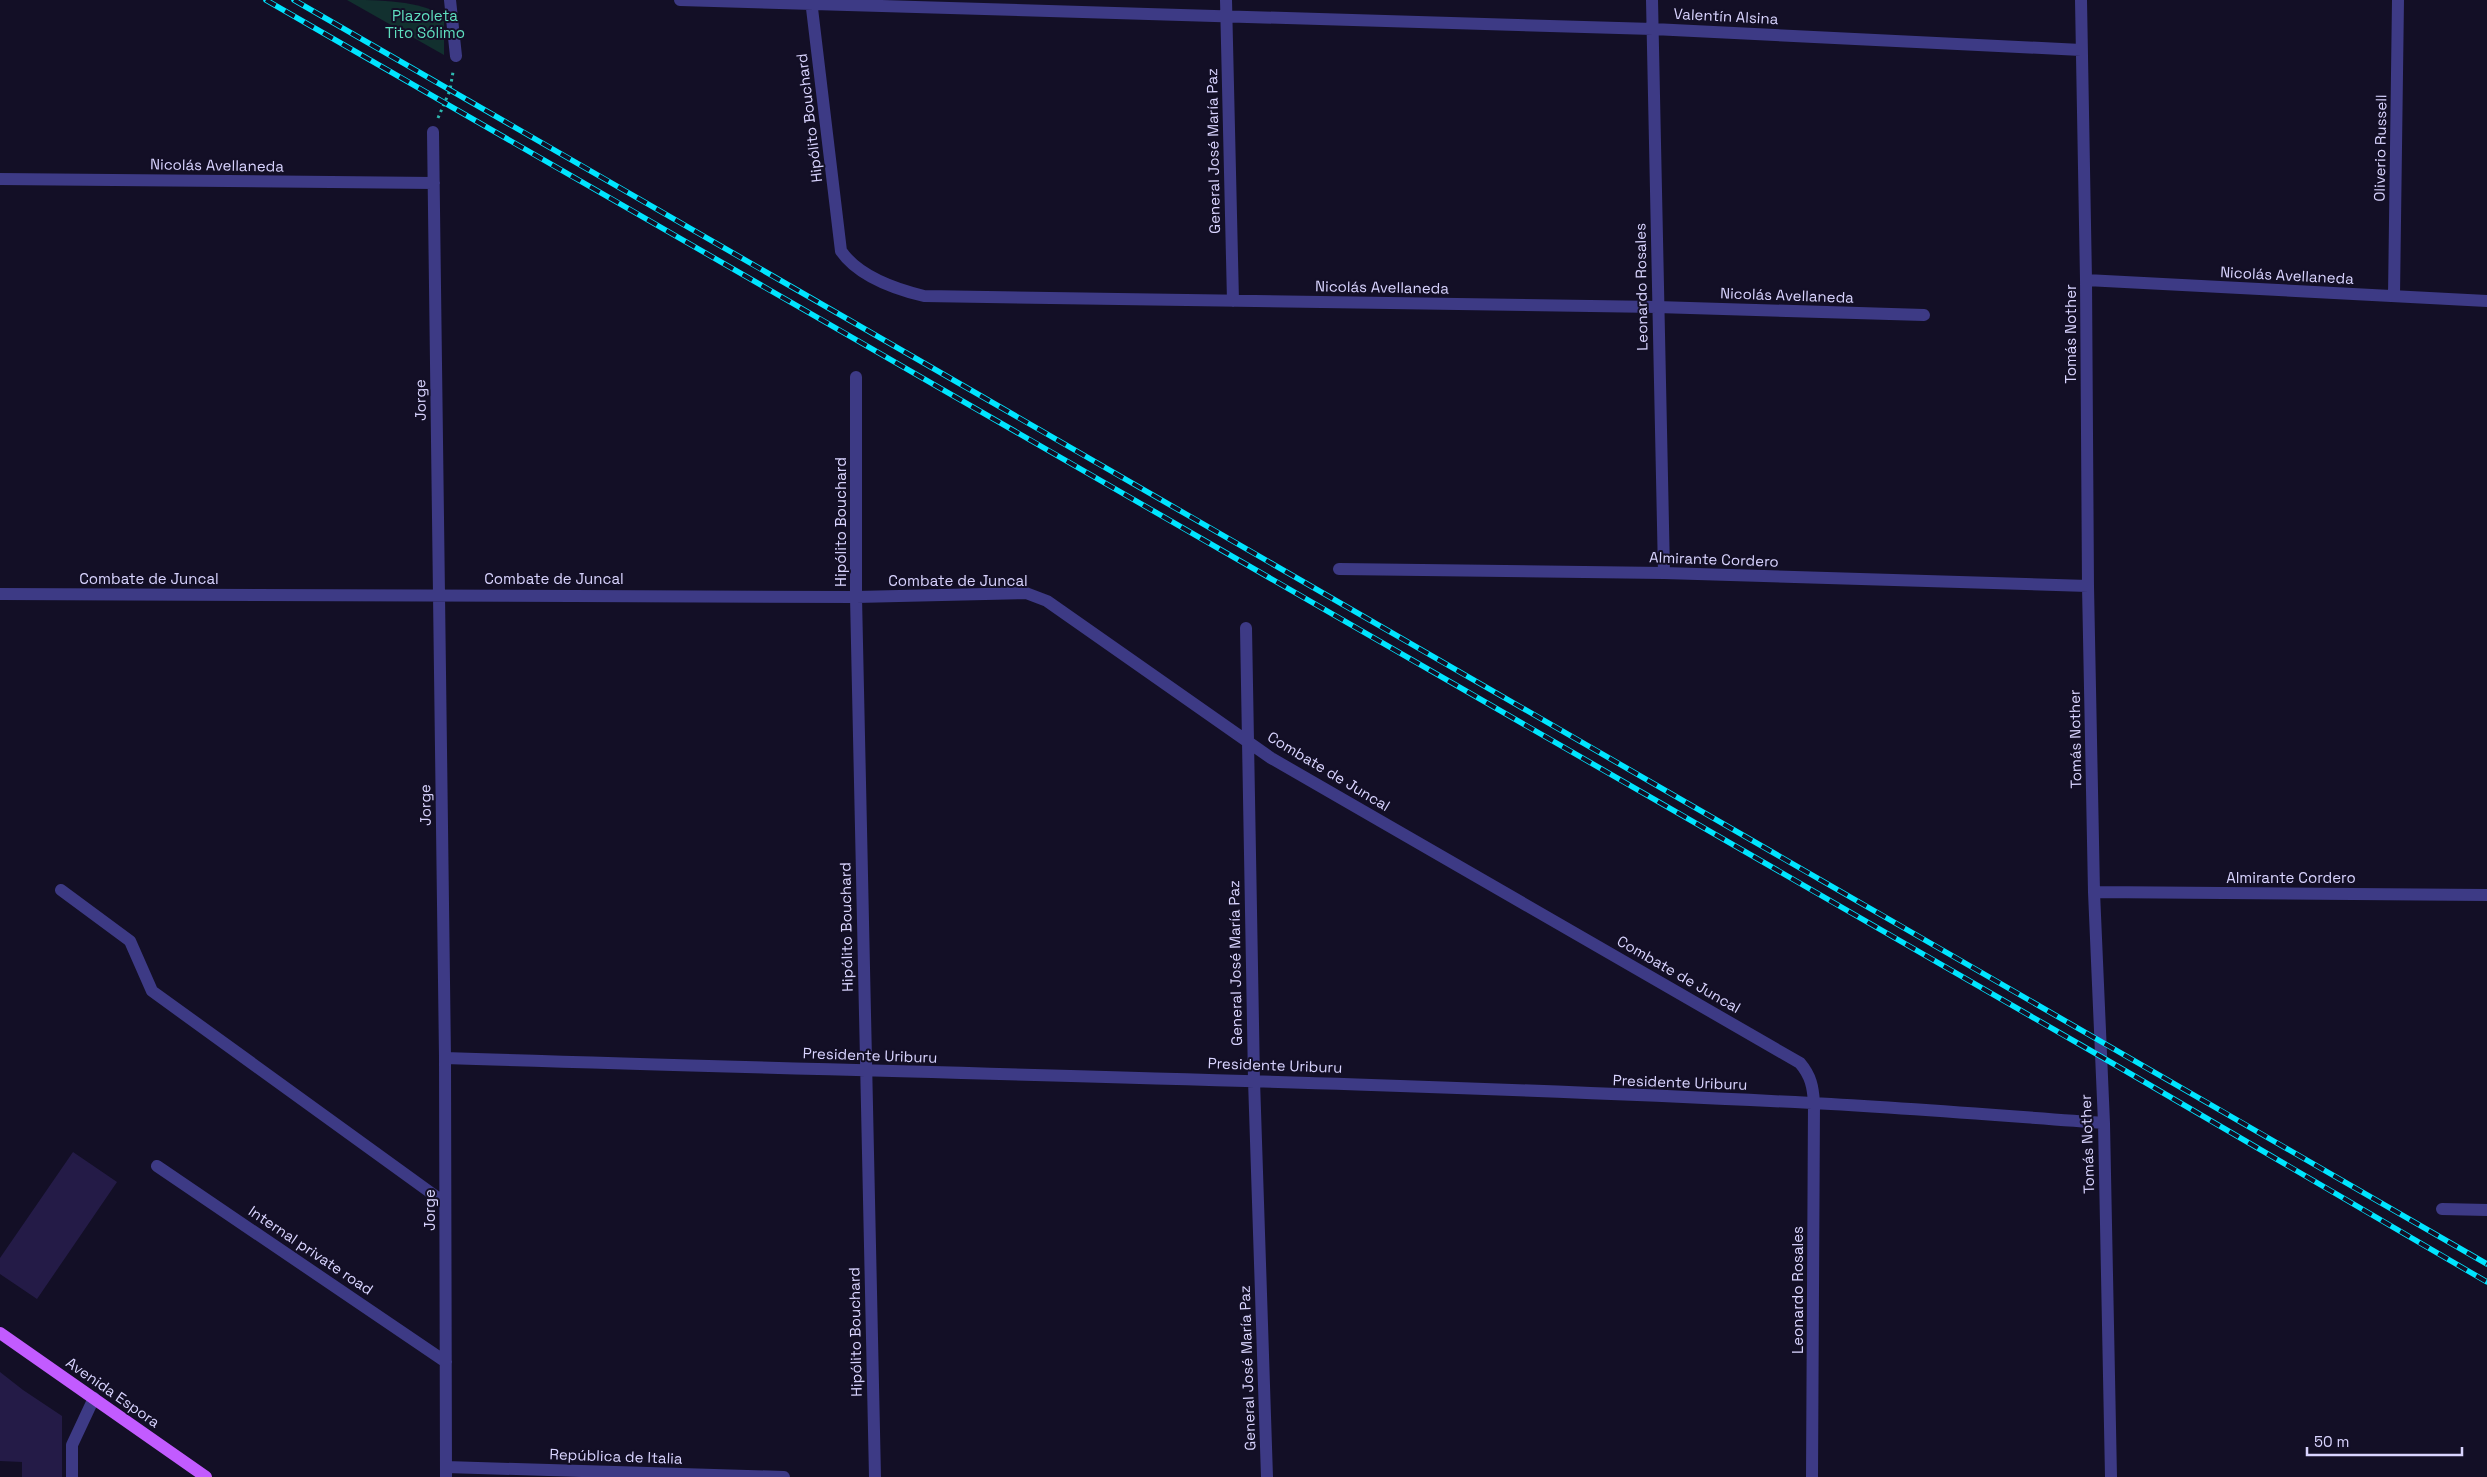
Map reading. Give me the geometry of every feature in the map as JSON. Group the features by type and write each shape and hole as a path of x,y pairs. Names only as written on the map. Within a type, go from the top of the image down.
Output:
{"main road":[{"name":"Avenida Espora","path":"0,1333 206,1477"}],"street":[{"path":"450,0 456,56"},
{"name":"Valentín Alsina","path":"680,0 811,2 1226,18 1652,29 2081,50"},
{"name":"General José María Paz","path":"1226,0 1233,301"},
{"name":"Leonardo Rosales","path":"1652,0 1664,573"},
{"name":"Tomás Nother","path":"2081,0 2086,280 2088,586 2094,892 2104,1123 2111,1477"},
{"name":"Oliverio Russell","path":"2394,296 2398,0"},
{"name":"Hipólito Bouchard","path":"811,2 841,251 848,260"},
{"name":"Jorge","path":"433,132 445,1058 446,1472"},
{"name":"Nicolás Avellaneda","path":"0,179 434,183"},
{"name":"Nicolás Avellaneda","path":"848,260 860,270 904,291 924,296 1657,307 1924,315"},
{"name":"Nicolás Avellaneda","path":"2086,280 2487,301"},
{"name":"Hipólito Bouchard","path":"856,376 856,597 875,1477"},
{"name":"Almirante Cordero","path":"1339,570 1664,573 2088,586"},
{"name":"Combate de Juncal","path":"0,594 438,594 856,597 1026,593 1037,596 1047,601 1271,758 1795,1060 1810,1074 1814,1104"},
{"name":"General José María Paz","path":"1246,628 1254,1080 1267,1477"},
{"path":"61,890 130,941 152,991 445,1203"},
{"name":"Almirante Cordero","path":"2094,892 2487,895"},
{"name":"Presidente Uriburu","path":"445,1058 865,1071 1254,1080 1814,1104 2104,1123"},
{"name":"Leonardo Rosales","path":"1812,1477 1814,1104"},
{"name":"Internal private road","path":"157,1166 446,1362"},
{"path":"2442,1209 2487,1210"},
{"path":"72,1477 72,1444 94,1398"},
{"name":"República de Italia","path":"446,1472 784,1477"}],"path":[{"path":"433,132 450,90 456,56"}],"green space":[{"name":"Plazoleta Tito Sólimo","path":"347,0 398,2 435,11 444,17 444,55"}],"building":[{"path":"73,1152 117,1182 37,1299 0,1274 0,1258"},
{"path":"0,1372 62,1416 62,1477 22,1477 22,1462 0,1461"}],"railway":[{"path":"266,0 2100,1056 2487,1282"},
{"path":"294,0 2487,1264"}]}
